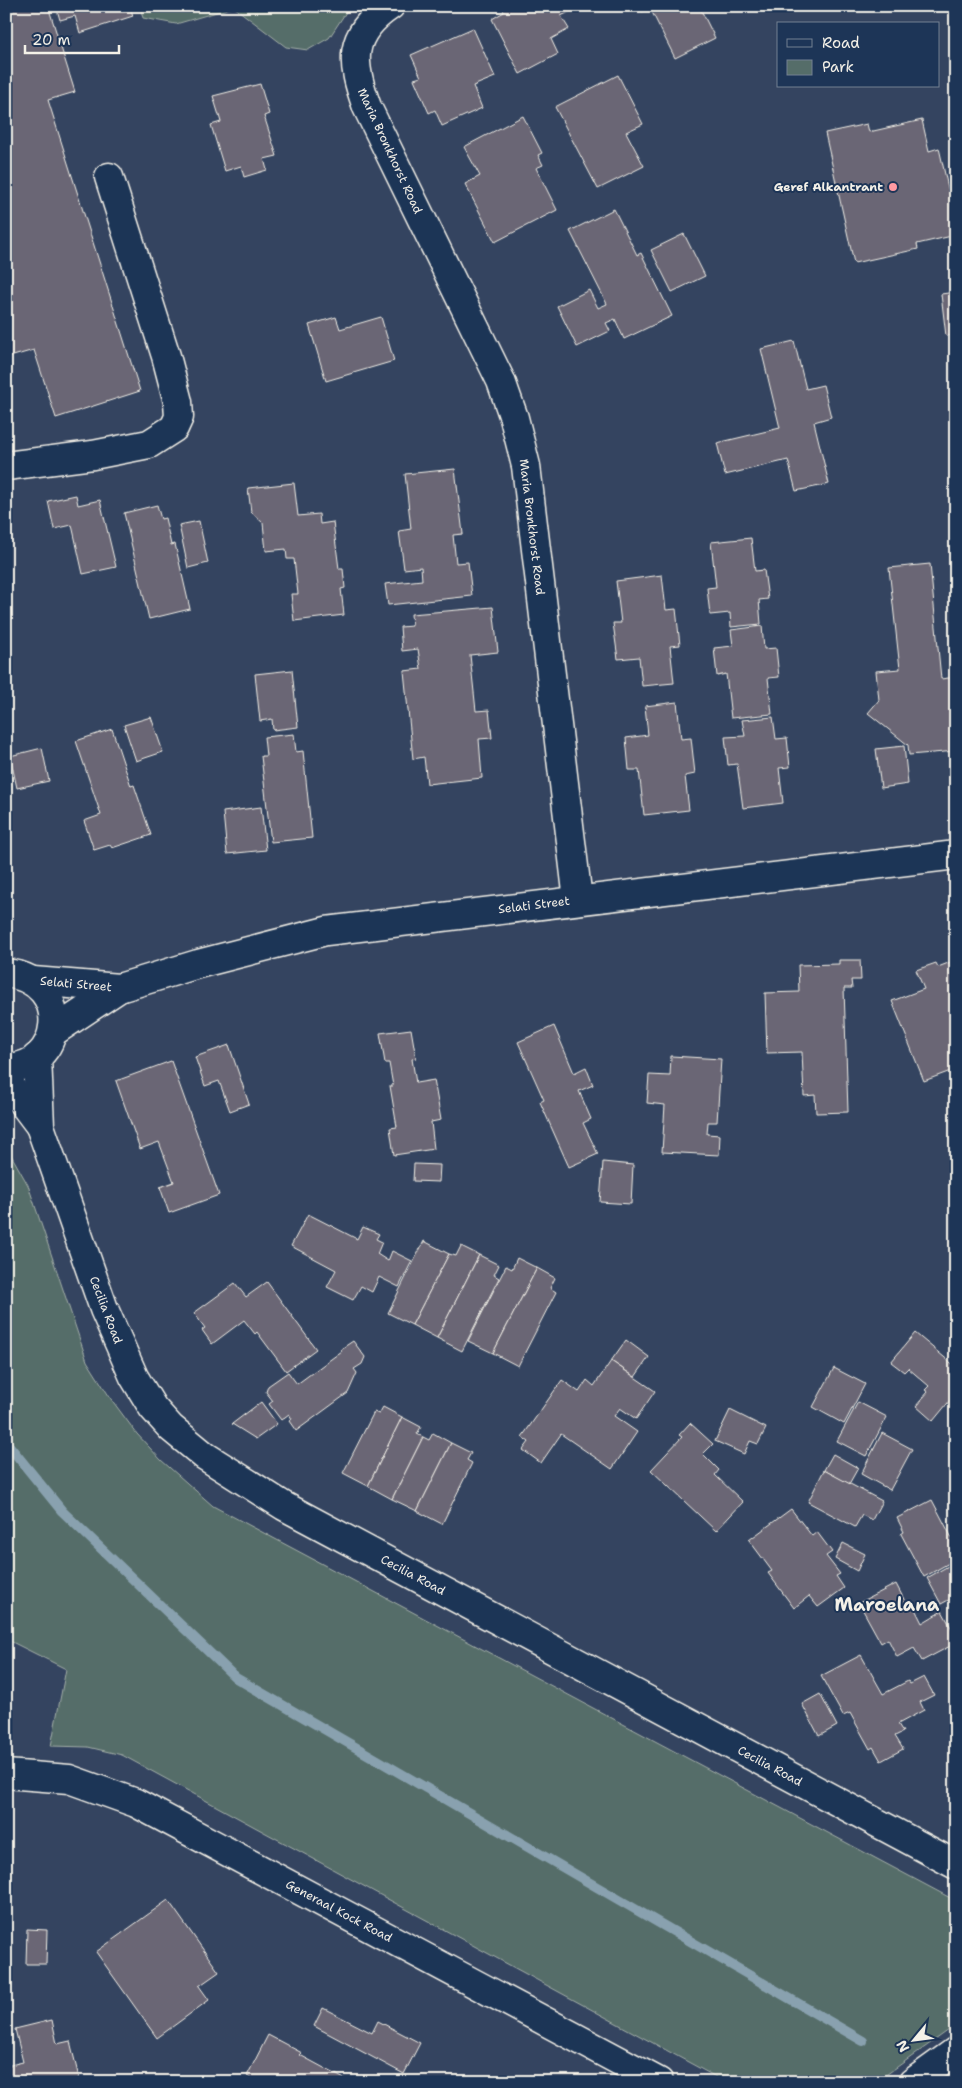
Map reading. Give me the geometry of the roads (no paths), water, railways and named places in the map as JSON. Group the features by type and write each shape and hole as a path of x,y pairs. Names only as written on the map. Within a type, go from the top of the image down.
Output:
{"street":[{"name":"Maria Bronkhorst Road","path":"383,11 361,35 355,51 357,80 368,107 500,381 514,418 526,466 578,900"},
{"path":"6,466 93,455 149,444 174,428 179,417 178,402 166,356 109,177"},
{"name":"Selati Street","path":"53,1032 119,988 198,964 326,931 956,855"},
{"name":"Selati Street","path":"16,970 119,988"},
{"path":"6,1067 24,1064 37,1057 47,1046 53,1032 54,1018 51,1003 44,991 16,970"},
{"name":"Cecilia Road","path":"37,1057 40,1126 104,1309 134,1377 153,1408 170,1428 205,1456 284,1506 956,1865"},
{"name":"Cecilia Road","path":"6,1081 40,1126"},
{"name":"Generaal Kock Road","path":"6,1774 69,1779 136,1803 660,2082"},
{"path":"913,2082 956,2051"}],"waterway":[{"path":"6,1442 62,1511 236,1678 863,2041"}],"place":[{"name":"Geref Alkantrant","path":"893,187"}],"district":[{"name":"Maroelana","path":"887,1605"}]}
